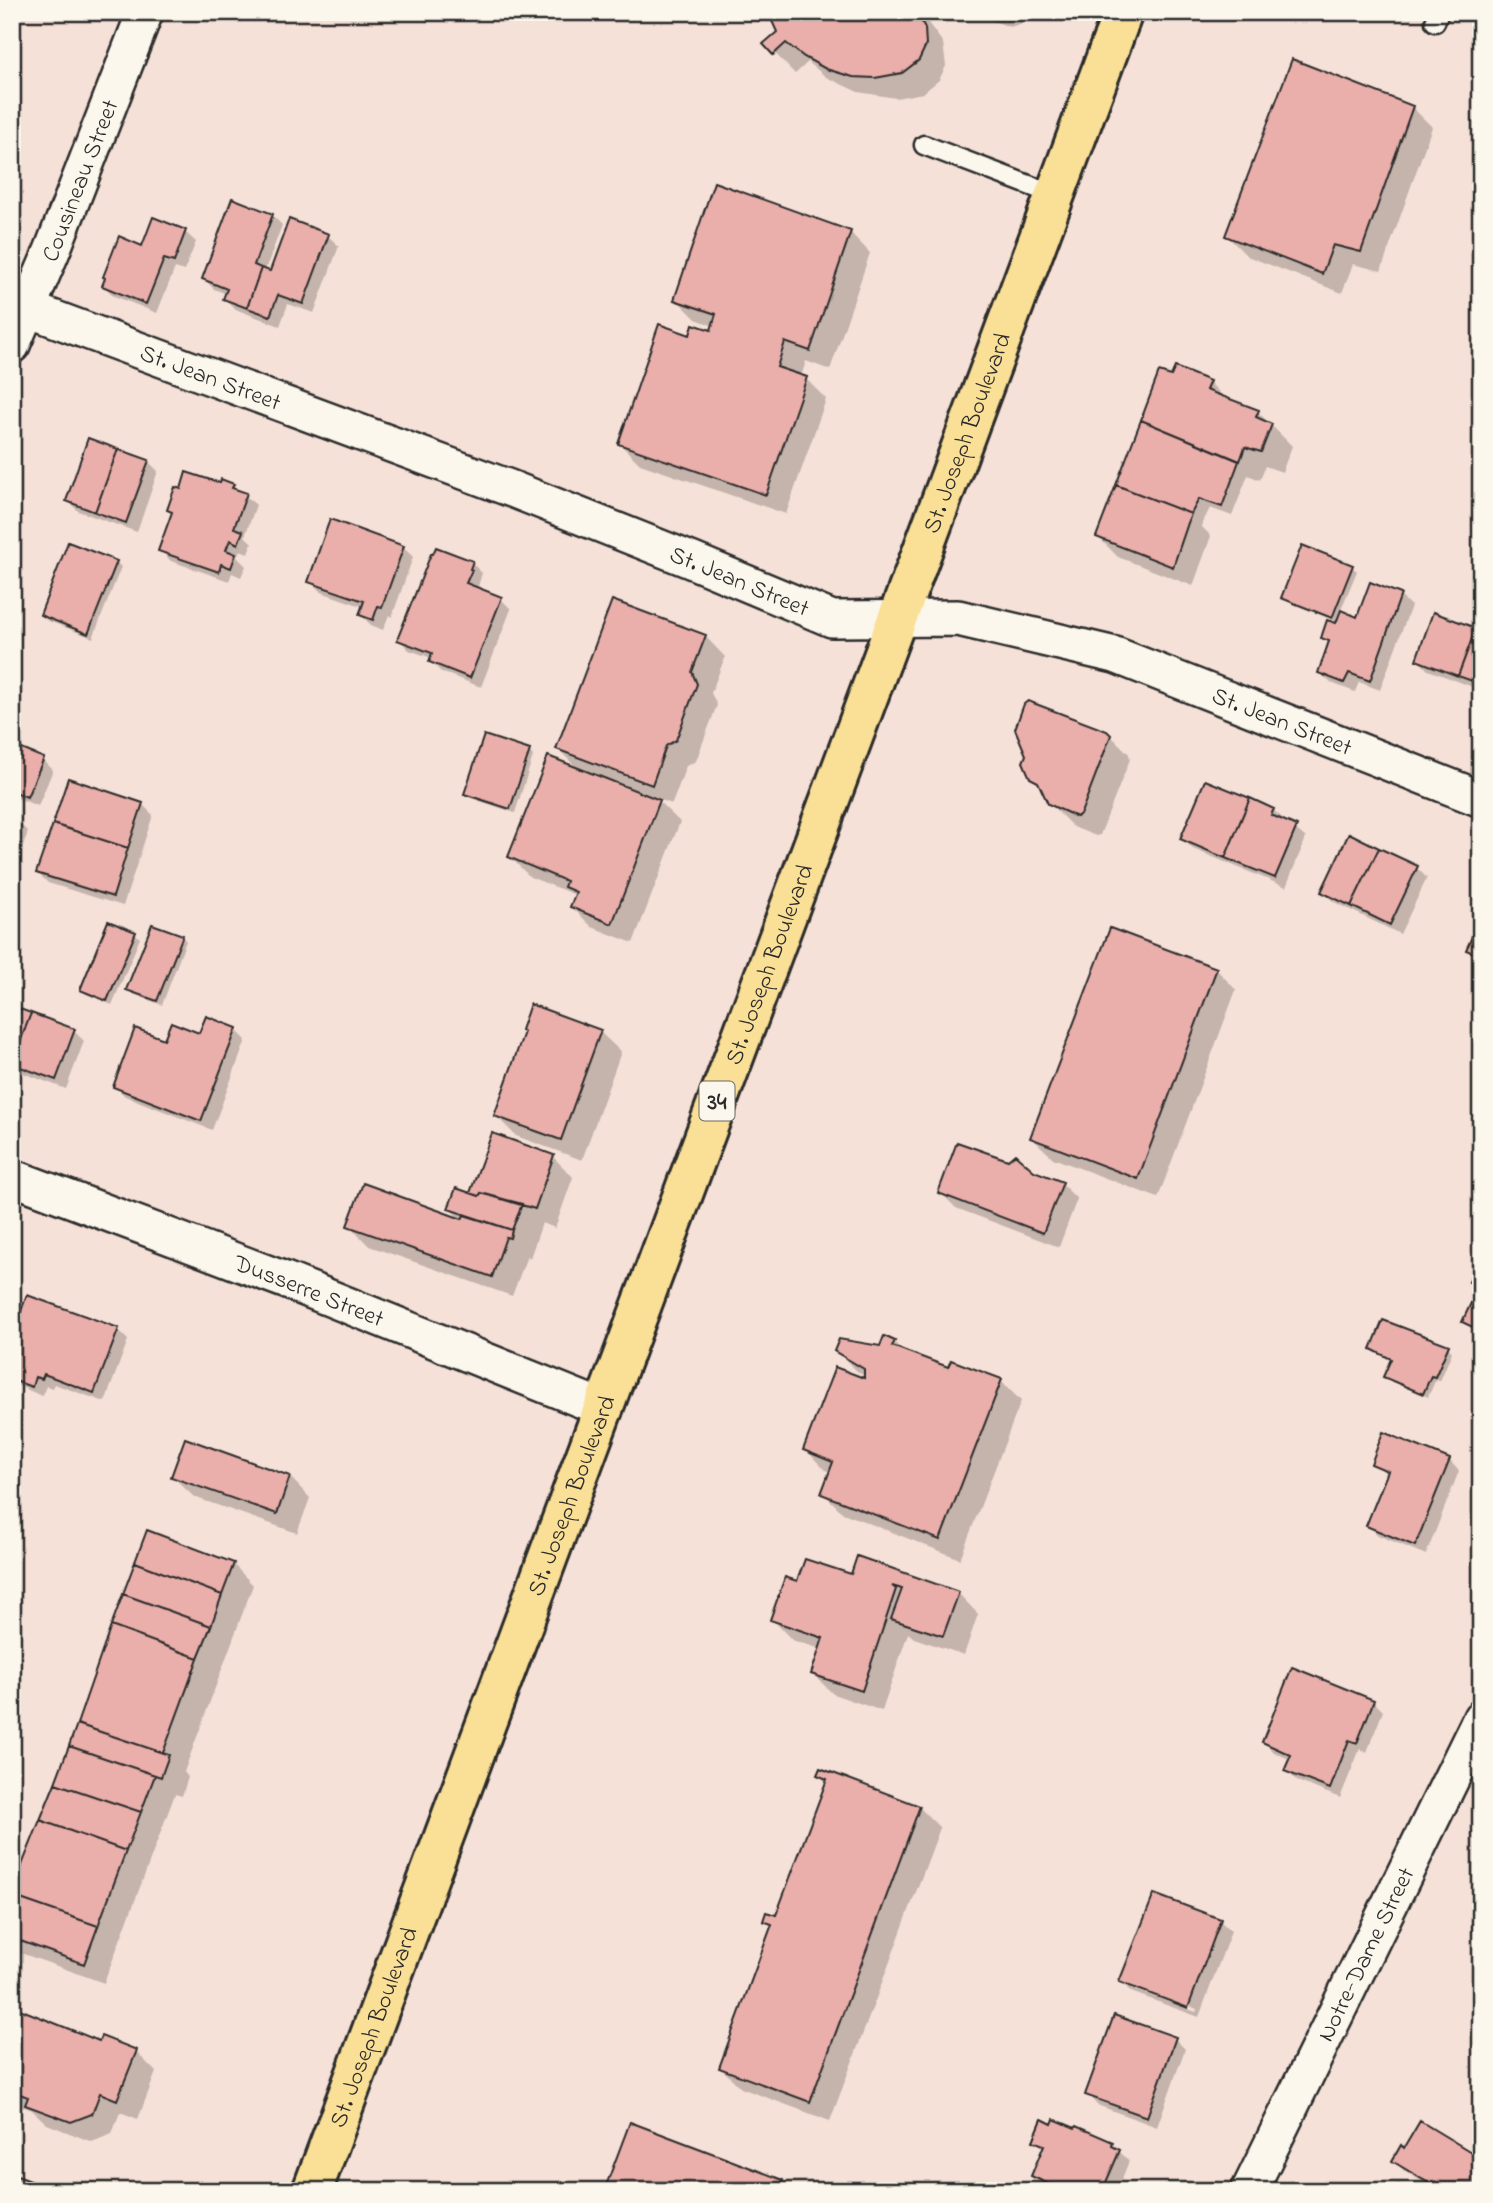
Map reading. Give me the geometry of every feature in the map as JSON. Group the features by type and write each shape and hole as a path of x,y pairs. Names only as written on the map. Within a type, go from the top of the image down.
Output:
{"main road":[{"name":"St. Joseph Boulevard","path":"312,2191 1123,12"}],"street":[{"name":"Cousineau Street","path":"12,345 20,306 145,12"},
{"name":"St. Jean Street","path":"20,306 512,489 832,619 958,618 1115,655 1481,799"},
{"name":"Dusserre Street","path":"12,1177 285,1280 604,1409"},
{"name":"Notre-Dame Street","path":"1249,2191 1481,1718"}],"lane":[{"path":"924,145 1055,195"}],"building":[{"path":"768,12 917,12 925,28 926,45 919,60 902,73 875,78 853,77 826,69 786,43 773,55 763,44 777,32"},
{"path":"1292,59 1413,106 1361,252 1333,245 1322,274 1225,236"},
{"path":"714,182 851,231 810,351 785,342 777,367 807,377 766,495 618,444 659,324 690,335 693,324 711,330 716,314 674,300"},
{"path":"232,198 273,214 254,265 261,268 247,308 223,299 227,289 202,279"},
{"path":"153,217 186,230 174,262 164,259 146,304 102,286 119,236 142,246"},
{"path":"289,219 329,234 303,304 278,295 270,316 247,308 261,268 270,271"},
{"path":"1175,367 1210,381 1206,390 1259,410 1256,417 1272,424 1261,452 1245,447 1240,461 1141,420 1159,372 1171,376"},
{"path":"1141,420 1239,461 1222,507 1199,499 1191,514 1116,485"},
{"path":"88,438 118,449 95,512 66,501"},
{"path":"118,449 149,460 126,523 95,512"},
{"path":"186,472 220,483 221,479 234,484 232,488 247,493 234,528 243,531 238,544 230,540 226,550 236,554 231,568 221,564 219,572 158,551 172,512 167,510 175,487 181,489"},
{"path":"1116,485 1191,514 1173,567 1096,537"},
{"path":"330,519 404,546 382,607 378,606 373,620 359,615 364,601 308,582"},
{"path":"68,542 117,561 88,634 40,615"},
{"path":"1302,545 1353,565 1332,618 1281,598"},
{"path":"436,547 473,561 466,583 502,597 470,678 429,662 432,653 397,640"},
{"path":"1370,582 1401,594 1370,681 1349,673 1344,683 1318,673 1329,641 1321,638 1327,620 1336,623 1341,610 1357,617"},
{"path":"612,600 706,635 692,672 697,684 676,740 666,746 652,785 556,749"},
{"path":"1433,612 1476,628 1458,676 1416,660"},
{"path":"1476,628 1481,629 1481,684 1458,676"},
{"path":"1028,701 1107,731 1111,735 1081,813 1077,817 1048,804 1038,782 1030,778 1023,762 1026,755 1015,729 1024,704"},
{"path":"484,735 530,750 510,809 464,794"},
{"path":"12,745 44,758 27,797 12,791"},
{"path":"548,756 660,800 612,924 570,907 576,892 564,887 566,881 508,857"},
{"path":"68,778 143,803 128,848 53,824"},
{"path":"1205,780 1250,798 1225,858 1180,839"},
{"path":"1250,798 1274,809 1271,815 1297,826 1275,878 1225,858"},
{"path":"53,824 128,848 113,897 36,873"},
{"path":"1349,833 1379,848 1351,906 1321,892"},
{"path":"1379,848 1418,866 1390,925 1351,906"},
{"path":"1481,917 1481,956 1466,950"},
{"path":"108,921 136,932 107,1001 80,990"},
{"path":"152,924 183,935 157,1001 126,990"},
{"path":"1110,928 1217,968 1138,1179 1030,1138"},
{"path":"530,1004 601,1030 561,1140 494,1116 524,1032 521,1030"},
{"path":"12,1006 31,1013 12,1063"},
{"path":"31,1013 75,1029 56,1080 12,1064"},
{"path":"206,1016 237,1028 201,1121 113,1087 135,1028 164,1039 171,1022 199,1033"},
{"path":"492,1133 554,1155 535,1209 481,1193 479,1196 470,1193"},
{"path":"957,1142 1008,1160 1015,1154 1034,1171 1063,1182 1043,1233 938,1193"},
{"path":"363,1183 462,1219 464,1215 512,1230 510,1238 506,1237 492,1277 347,1226"},
{"path":"456,1188 479,1196 481,1193 522,1204 512,1230 448,1209"},
{"path":"1477,1264 1481,1266 1481,1331 1462,1322 1479,1286 1469,1282"},
{"path":"27,1295 119,1328 94,1393 44,1374 42,1379 35,1377 32,1387 12,1380 12,1335"},
{"path":"1383,1320 1449,1345 1435,1377 1431,1376 1423,1394 1383,1377 1391,1359 1371,1349"},
{"path":"884,1336 895,1341 892,1346 948,1367 951,1360 1002,1379 940,1540 821,1494 833,1462 803,1450 835,1367 864,1378 864,1369 834,1351 839,1339 880,1346"},
{"path":"1383,1432 1450,1459 1415,1546 1366,1526 1388,1471 1371,1464"},
{"path":"185,1438 290,1476 277,1514 171,1477"},
{"path":"147,1530 234,1563 222,1595 135,1562"},
{"path":"857,1556 959,1592 943,1636 891,1619 902,1589 892,1586 896,1589 862,1691 811,1674 823,1638 770,1620 785,1577 797,1581 805,1559 851,1574"},
{"path":"135,1562 222,1595 211,1626 123,1594"},
{"path":"123,1594 211,1626 198,1658 111,1626"},
{"path":"111,1626 198,1658 163,1753 77,1724"},
{"path":"1292,1667 1374,1700 1357,1743 1349,1740 1330,1789 1284,1771 1291,1755 1262,1742"},
{"path":"77,1724 169,1755 161,1777 69,1746"},
{"path":"69,1746 155,1775 141,1812 55,1783"},
{"path":"820,1768 920,1806 810,2102 719,2068 772,1924 763,1921 766,1912 776,1915 827,1779 817,1775"},
{"path":"55,1783 141,1812 126,1851 40,1820"},
{"path":"40,1820 126,1851 98,1926 12,1896"},
{"path":"1154,1894 1221,1919 1188,2008 1119,1982"},
{"path":"12,1896 98,1926 84,1964 12,1938"},
{"path":"12,2006 99,2041 101,2036 137,2050 117,2100 100,2093 92,2114 71,2122 25,2105 28,2097 12,2091"},
{"path":"1114,2015 1176,2037 1147,2117 1085,2095"},
{"path":"1042,2119 1052,2124 1054,2119 1075,2128 1076,2126 1113,2142 1112,2146 1120,2150 1104,2187 1097,2184 1094,2191 1059,2191 1060,2189 1031,2176 1044,2145 1033,2141"},
{"path":"1420,2121 1481,2158 1481,2183 1476,2191 1442,2191 1392,2161 1401,2145 1404,2148"},
{"path":"630,2122 783,2180 779,2191 604,2191"},
{"path":"12,2174 49,2188 53,2191 12,2191"}]}
